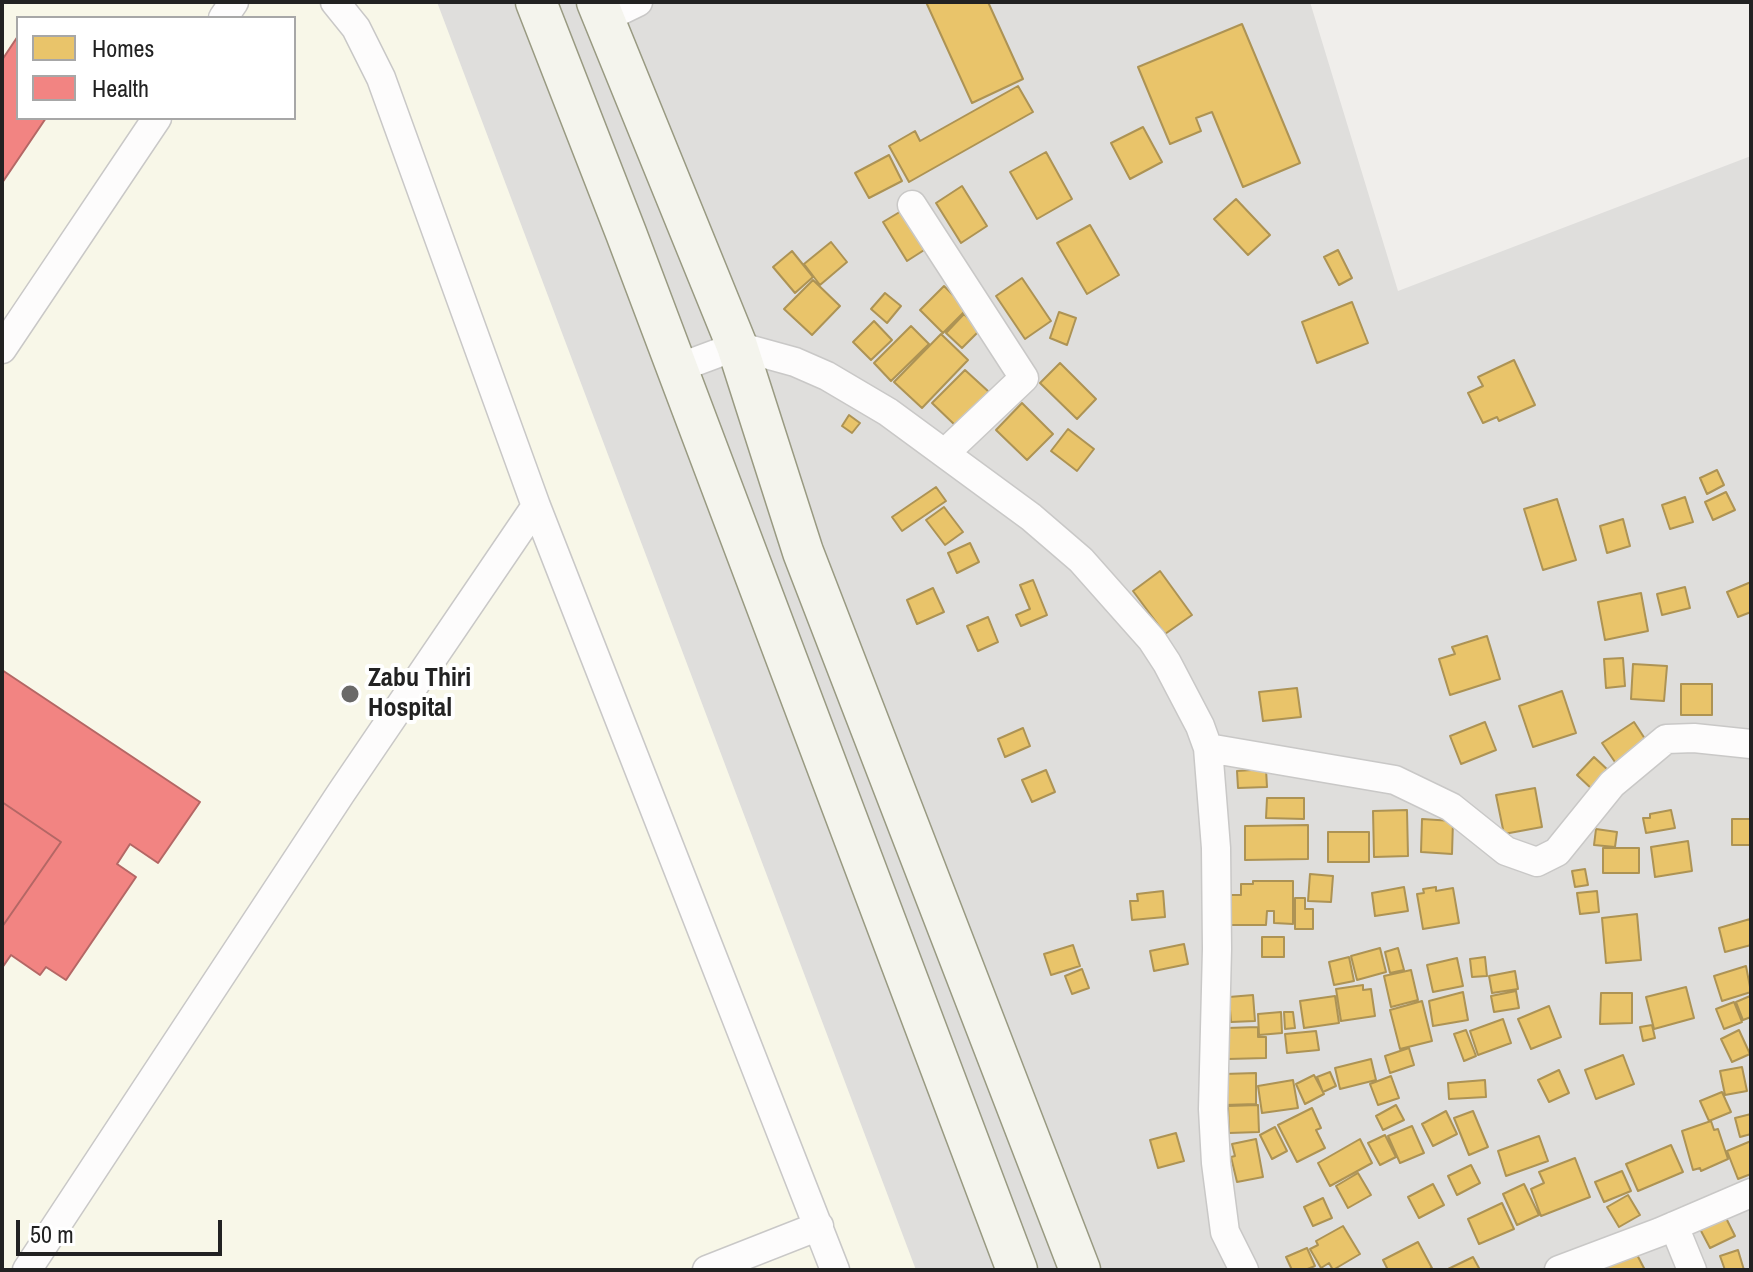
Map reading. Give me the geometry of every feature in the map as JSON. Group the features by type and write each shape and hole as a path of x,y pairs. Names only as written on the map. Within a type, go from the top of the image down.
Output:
{"main road":[{"path":"536,2 678,368 1017,1270"},
{"path":"613,8 737,346 803,552 1080,1270"}],"street":[{"path":"335,2 356,28 381,78 536,506 835,1270"},
{"path":"2,349 156,120"},
{"path":"912,205 1024,378 945,453"},
{"path":"678,368 737,346 795,362 827,376 888,412 1031,517 1081,560 1152,640 1179,684 1208,748 1216,848 1213,1109 1216,1163 1225,1232 1244,1270"},
{"path":"27,1270 341,793 536,506"},
{"path":"1208,748 1395,780 1451,807 1506,851 1537,862 1557,852 1612,784 1666,739 1694,738 1751,744"},
{"path":"1559,1270 1751,1193"},
{"path":"707,1270 819,1226"},
{"path":"1674,1226 1692,1270"}],"shaded area":[{"path":"2,2 1310,2 1398,291 1751,156 1751,1270 2,1270"},
{"name":"Zabu Thiri Hospital","path":"2,2 437,2 916,1270 2,1270"}],"building: Homes":[{"path":"926,2 988,2 1023,79 972,103"},
{"path":"1242,24 1300,163 1243,187 1212,112 1196,118 1201,131 1170,144 1138,67"},
{"path":"1018,86 1033,112 909,182 889,146 915,131 920,141"},
{"path":"1143,127 1162,162 1130,179 1111,143"},
{"path":"1046,152 1072,199 1037,219 1010,172"},
{"path":"889,155 902,181 869,198 855,173"},
{"path":"962,186 987,226 961,243 936,203"},
{"path":"1236,199 1270,235 1248,255 1214,219"},
{"path":"908,207 932,245 907,261 883,222"},
{"path":"1090,225 1119,275 1087,294 1057,243"},
{"path":"831,242 847,262 820,285 804,264"},
{"path":"1338,250 1352,278 1339,285 1324,257"},
{"path":"792,251 813,277 795,293 773,267"},
{"path":"1022,278 1051,321 1025,339 996,296"},
{"path":"813,280 840,306 812,335 784,309"},
{"path":"944,286 967,309 943,333 920,310"},
{"path":"885,293 901,306 887,323 871,309"},
{"path":"1352,302 1368,343 1317,363 1302,322"},
{"path":"1059,312 1076,318 1067,345 1050,338"},
{"path":"964,314 980,330 962,348 946,333"},
{"path":"874,321 892,340 871,360 853,342"},
{"path":"911,326 929,344 891,381 874,363"},
{"path":"941,334 968,360 922,408 894,382"},
{"path":"1514,360 1535,405 1499,421 1497,417 1483,423 1468,393 1483,386 1478,377"},
{"path":"1060,363 1096,399 1077,419 1040,383"},
{"path":"965,370 989,392 956,426 932,403"},
{"path":"1022,403 1053,434 1027,460 996,430"},
{"path":"849,415 860,423 852,433 842,426"},
{"path":"1068,429 1094,449 1077,471 1051,451"},
{"path":"1717,470 1724,485 1707,494 1700,478"},
{"path":"936,487 946,501 902,531 892,517"},
{"path":"1726,492 1735,510 1713,520 1705,502"},
{"path":"1685,497 1693,522 1670,529 1662,505"},
{"path":"1557,499 1576,560 1543,570 1524,509"},
{"path":"944,507 963,532 945,545 926,520"},
{"path":"1623,519 1630,546 1607,553 1600,526"},
{"path":"970,543 979,562 957,573 948,553"},
{"path":"1160,571 1192,615 1165,634 1133,591"},
{"path":"1033,580 1047,615 1021,626 1016,615 1030,609 1020,585"},
{"path":"1751,582 1751,612 1738,617 1727,592"},
{"path":"1685,587 1690,608 1662,615 1657,594"},
{"path":"933,588 944,612 917,624 907,600"},
{"path":"1641,593 1648,631 1605,640 1598,602"},
{"path":"988,617 998,642 978,651 967,626"},
{"path":"1487,636 1500,679 1450,695 1439,659 1455,654 1452,647"},
{"path":"1623,658 1625,686 1606,688 1604,659"},
{"path":"1633,664 1667,666 1664,701 1631,699"},
{"path":"1681,684 1712,684 1712,715 1681,715"},
{"path":"1297,688 1301,717 1263,721 1259,692"},
{"path":"1562,691 1576,733 1533,747 1519,706"},
{"path":"1485,722 1496,750 1461,764 1450,736"},
{"path":"1634,722 1649,745 1617,765 1602,743"},
{"path":"1023,728 1030,746 1005,757 998,739"},
{"path":"1594,757 1610,772 1593,790 1577,775"},
{"path":"1266,769 1267,787 1238,788 1237,771"},
{"path":"1046,770 1055,792 1032,802 1022,780"},
{"path":"1535,788 1542,827 1504,834 1496,795"},
{"path":"1267,798 1304,798 1304,819 1266,818"},
{"path":"1407,810 1408,856 1374,857 1373,811"},
{"path":"1671,810 1675,828 1646,833 1643,818"},
{"path":"1422,819 1453,821 1452,854 1421,852"},
{"path":"1732,819 1751,819 1751,845 1732,845"},
{"path":"1308,825 1308,859 1245,860 1245,826"},
{"path":"1596,829 1617,832 1615,847 1594,845"},
{"path":"1328,832 1369,832 1369,862 1328,862"},
{"path":"1688,841 1692,871 1655,877 1651,847"},
{"path":"1603,848 1639,848 1639,873 1603,873"},
{"path":"1585,869 1588,885 1575,887 1572,871"},
{"path":"1310,874 1333,876 1331,902 1308,901"},
{"path":"1253,881 1293,881 1293,924 1274,923 1274,911 1267,911 1266,925 1227,925 1227,895 1241,895 1241,884 1253,884"},
{"path":"1404,887 1408,911 1375,916 1372,893"},
{"path":"1436,887 1436,891 1453,888 1459,923 1423,929 1417,894 1424,893 1423,889"},
{"path":"1163,891 1165,917 1132,920 1130,901 1138,901 1137,894"},
{"path":"1597,891 1599,912 1580,914 1577,893"},
{"path":"1295,898 1305,898 1305,909 1313,909 1313,929 1295,929"},
{"path":"1637,914 1641,960 1606,963 1602,918"},
{"path":"1750,919 1751,945 1725,952 1719,928"},
{"path":"1262,937 1284,937 1284,957 1262,957"},
{"path":"1184,944 1188,964 1154,971 1150,951"},
{"path":"1073,945 1080,966 1051,975 1044,954"},
{"path":"1380,948 1386,972 1357,980 1351,956"},
{"path":"1398,948 1404,970 1390,973 1385,952"},
{"path":"1349,957 1354,981 1334,985 1329,962"},
{"path":"1485,957 1487,976 1472,977 1470,959"},
{"path":"1457,958 1463,986 1433,992 1427,965"},
{"path":"1746,966 1751,992 1722,1001 1714,976"},
{"path":"1082,969 1089,988 1072,994 1065,976"},
{"path":"1411,970 1418,1000 1391,1007 1384,976"},
{"path":"1515,971 1518,989 1492,993 1489,976"},
{"path":"1363,985 1363,990 1371,989 1375,1016 1341,1021 1336,989"},
{"path":"1686,987 1694,1018 1654,1029 1646,997"},
{"path":"1516,991 1519,1008 1494,1012 1491,996"},
{"path":"1463,992 1468,1020 1433,1026 1429,1001"},
{"path":"1601,993 1632,993 1632,1023 1600,1024"},
{"path":"1253,995 1255,1021 1231,1022 1229,997"},
{"path":"1335,996 1339,1023 1304,1028 1300,1001"},
{"path":"1750,996 1751,1017 1743,1020 1736,1002"},
{"path":"1422,1001 1432,1041 1400,1049 1390,1010"},
{"path":"1734,1002 1742,1022 1724,1029 1716,1009"},
{"path":"1549,1006 1561,1037 1531,1049 1518,1019"},
{"path":"1281,1012 1282,1033 1259,1035 1258,1014"},
{"path":"1284,1012 1293,1012 1295,1028 1285,1029"},
{"path":"1503,1019 1511,1043 1478,1055 1470,1031"},
{"path":"1652,1025 1655,1038 1643,1041 1640,1027"},
{"path":"1258,1027 1258,1037 1266,1037 1266,1058 1228,1059 1227,1028"},
{"path":"1466,1030 1476,1056 1464,1061 1454,1034"},
{"path":"1739,1030 1750,1054 1732,1062 1721,1039"},
{"path":"1316,1031 1319,1050 1287,1053 1285,1034"},
{"path":"1409,1048 1414,1065 1390,1073 1385,1056"},
{"path":"1623,1055 1634,1084 1596,1099 1585,1070"},
{"path":"1371,1059 1376,1080 1340,1089 1335,1068"},
{"path":"1742,1067 1747,1091 1725,1095 1720,1071"},
{"path":"1559,1070 1569,1093 1549,1102 1538,1080"},
{"path":"1330,1072 1336,1086 1323,1092 1317,1077"},
{"path":"1256,1073 1256,1104 1225,1105 1224,1074"},
{"path":"1314,1075 1324,1094 1305,1104 1296,1084"},
{"path":"1391,1076 1399,1098 1378,1105 1370,1084"},
{"path":"1293,1080 1298,1108 1262,1113 1258,1086"},
{"path":"1485,1080 1486,1097 1449,1099 1448,1083"},
{"path":"1722,1092 1731,1112 1709,1121 1700,1101"},
{"path":"1258,1105 1259,1132 1229,1133 1228,1106"},
{"path":"1396,1105 1404,1120 1383,1130 1376,1116"},
{"path":"1312,1108 1321,1128 1316,1130 1325,1148 1297,1162 1278,1125"},
{"path":"1446,1111 1457,1134 1433,1146 1422,1124"},
{"path":"1473,1111 1488,1147 1469,1155 1454,1118"},
{"path":"1751,1114 1751,1134 1740,1137 1735,1118"},
{"path":"1711,1121 1714,1130 1718,1129 1728,1159 1701,1171 1700,1168 1693,1170 1682,1131"},
{"path":"1412,1126 1424,1153 1400,1163 1388,1136"},
{"path":"1275,1127 1287,1151 1272,1159 1260,1135"},
{"path":"1176,1133 1184,1161 1158,1168 1150,1140"},
{"path":"1385,1135 1396,1157 1380,1165 1368,1143"},
{"path":"1539,1136 1548,1161 1506,1176 1498,1151"},
{"path":"1256,1139 1263,1177 1237,1182 1231,1157 1235,1156 1232,1144"},
{"path":"1360,1139 1372,1163 1330,1186 1318,1163"},
{"path":"1751,1141 1751,1174 1738,1179 1727,1151"},
{"path":"1671,1145 1683,1172 1638,1191 1626,1164"},
{"path":"1575,1158 1590,1197 1541,1216 1531,1189 1544,1183 1539,1172"},
{"path":"1471,1165 1480,1183 1457,1195 1448,1176"},
{"path":"1622,1171 1631,1191 1604,1202 1595,1182"},
{"path":"1358,1173 1371,1195 1348,1208 1336,1186"},
{"path":"1433,1184 1444,1205 1419,1218 1408,1197"},
{"path":"1524,1184 1539,1215 1517,1225 1503,1194"},
{"path":"1628,1195 1640,1215 1619,1227 1607,1207"},
{"path":"1323,1198 1332,1218 1313,1226 1304,1207"},
{"path":"1502,1203 1514,1229 1479,1244 1468,1219"},
{"path":"1723,1212 1735,1236 1710,1248 1700,1229"},
{"path":"1343,1226 1360,1254 1333,1270 1329,1263 1321,1268 1310,1249 1318,1245 1316,1241"},
{"path":"1418,1242 1432,1268 1388,1270 1383,1260"},
{"path":"1307,1248 1315,1266 1292,1270 1286,1257"},
{"path":"1738,1250 1744,1270 1725,1270 1720,1256"},
{"path":"1635,1251 1645,1270 1605,1270 1604,1268"},
{"path":"1473,1257 1480,1270 1446,1270"}],"building: Health":[{"path":"16,39 16,120 45,120 2,183 2,60"},
{"path":"2,670 200,802 158,863 130,844 117,864 136,877 66,980 46,967 40,975 11,955 2,968 2,927 61,842 2,802"},
{"path":"2,802 61,842 2,927"}],"place":[{"name":"Zabu Thiri Hospital","path":"350,694"}]}
